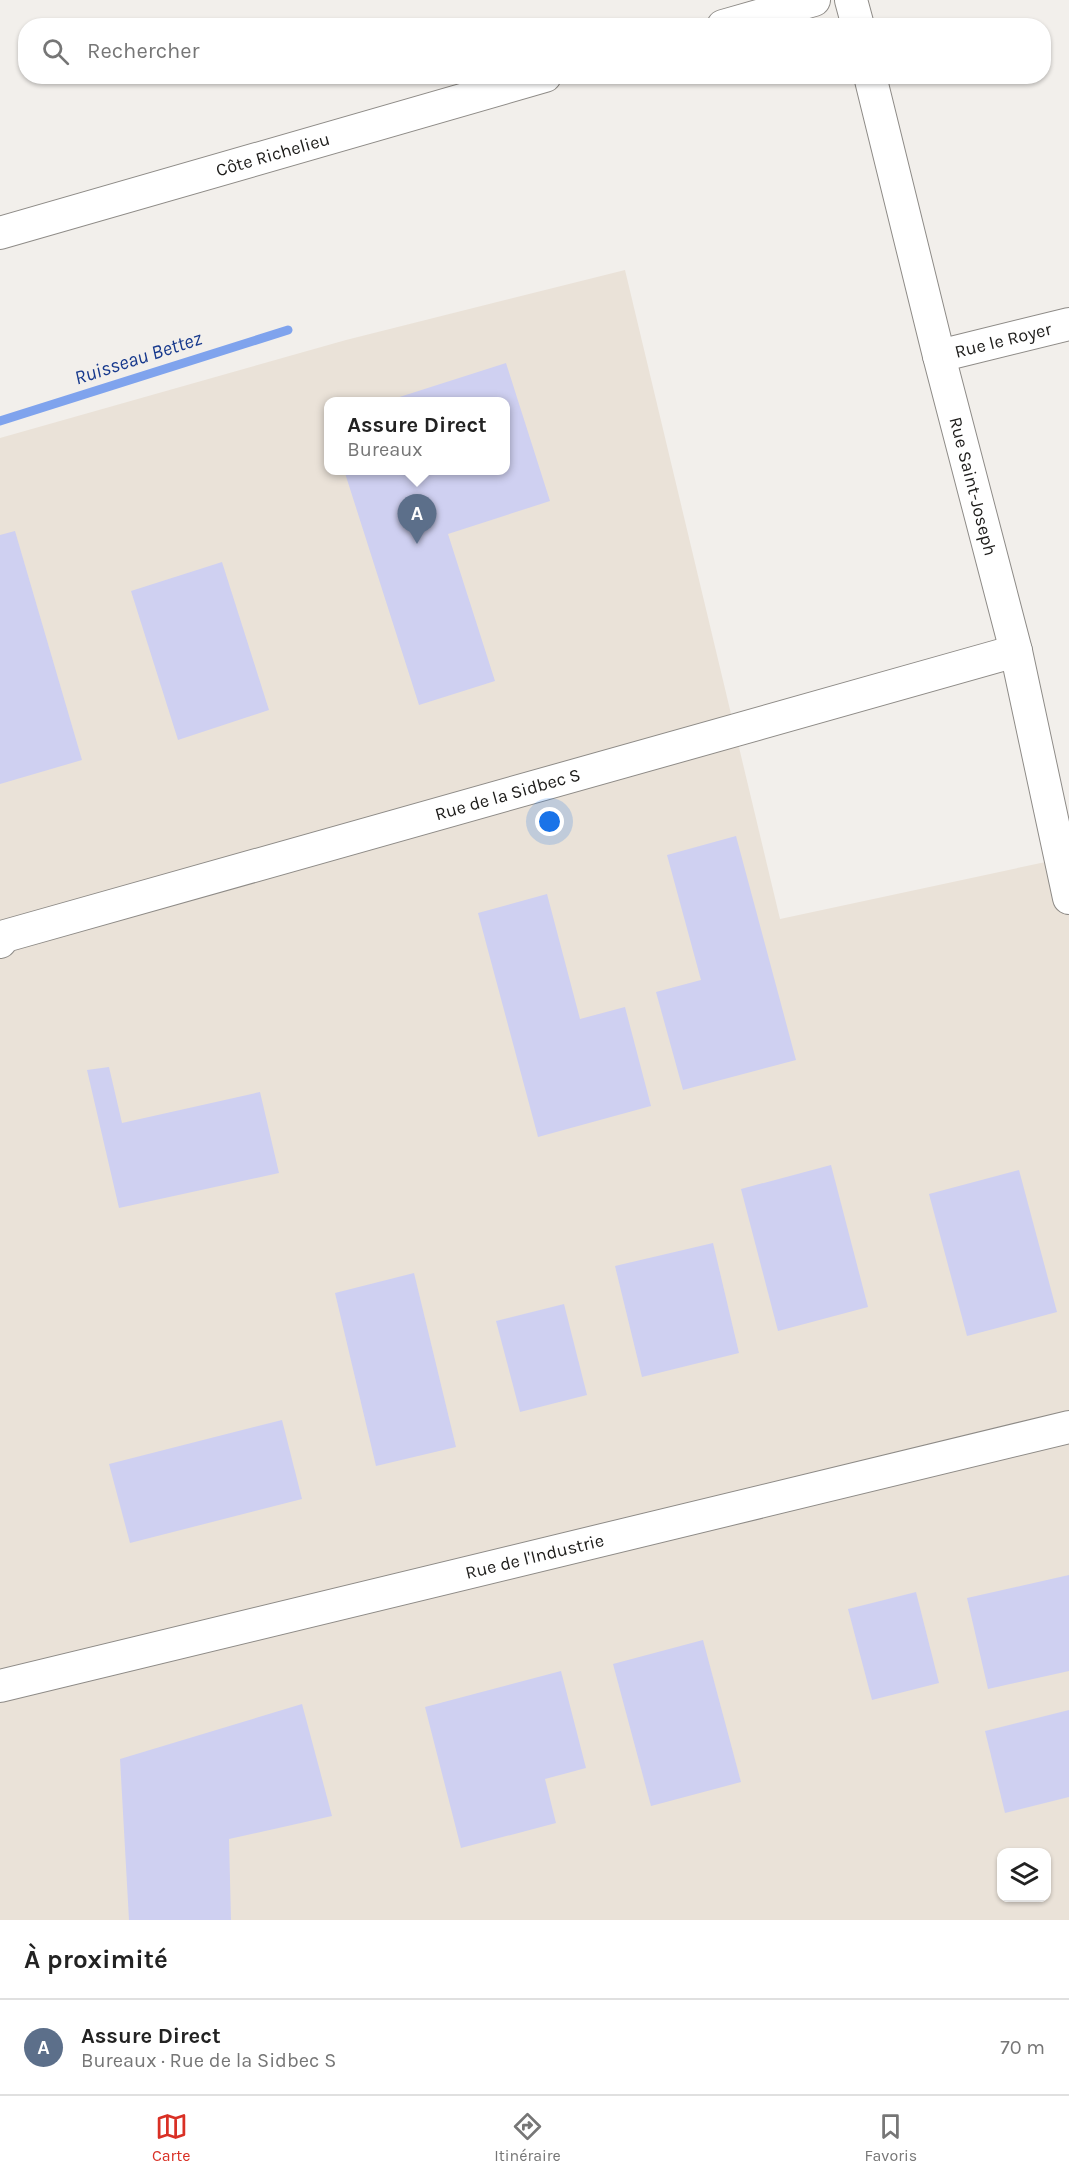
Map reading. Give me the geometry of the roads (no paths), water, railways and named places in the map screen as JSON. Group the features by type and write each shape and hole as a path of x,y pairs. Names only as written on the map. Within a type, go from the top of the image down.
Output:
{"street":[{"path":"751,18 814,0"},
{"path":"851,0 856,18"},
{"name":"Côte Richelieu","path":"0,233 517,84"},
{"name":"Rue Saint-Joseph","path":"872,84 939,356 1016,651 1069,898"},
{"name":"Rue le Royer","path":"939,356 1069,324"},
{"name":"Rue de la Sidbec S","path":"0,942 5,936 1016,651"},
{"name":"Rue de l'Industrie","path":"0,1686 1069,1428"}],"waterway":[{"name":"Ruisseau Bettez","path":"0,421 288,330"}],"place":[{"name":"Assure Direct","path":"417,544"}]}
